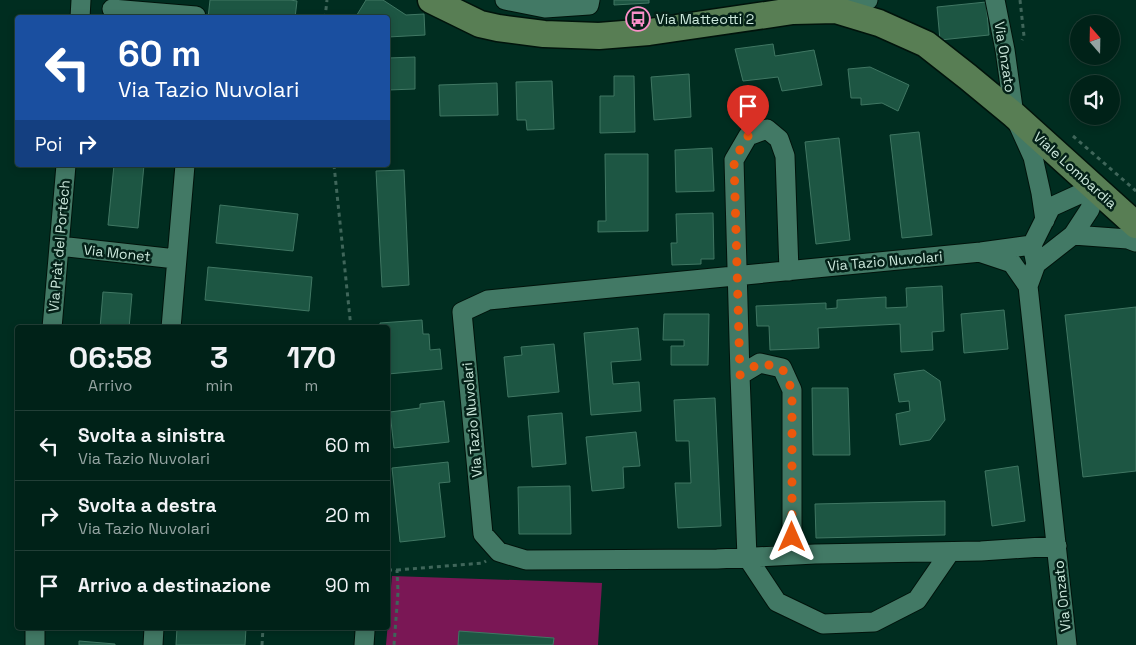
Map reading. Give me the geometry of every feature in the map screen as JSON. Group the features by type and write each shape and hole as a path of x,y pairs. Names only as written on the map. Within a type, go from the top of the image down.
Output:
{"street":[{"path":"80,15 81,0"},
{"name":"Viale Lombardia","path":"431,0 480,24 544,34 599,36 650,32 793,11 836,10 879,23 926,44 1014,115 1136,225"},
{"path":"498,28 505,0 545,8 588,4 590,0"},
{"path":"836,10 868,0"},
{"name":"Via Onzato","path":"995,0 1005,50 1014,115 1033,157 1045,220"},
{"path":"544,34 545,8"},
{"path":"112,9 184,15"},
{"path":"789,270 785,156 779,139 767,129 748,136 734,160 747,558 777,602 823,624 874,622 917,600 950,552"},
{"name":"Via Pràt del Portéch","path":"52,325 66,167"},
{"path":"171,325 185,167"},
{"path":"1028,286 1036,264 1032,244 1051,207 1095,187"},
{"path":"1036,264 1074,236 1090,209 1095,187"},
{"path":"1074,236 1128,239 1136,242"},
{"name":"Via Tazio Nuvolari","path":"498,552 483,534 462,312 488,300 981,252 1032,244"},
{"name":"Via Monet","path":"59,246 176,259"},
{"path":"981,252 1012,263 1028,286"},
{"name":"Via Onzato","path":"1028,286 1067,645"},
{"path":"740,375 760,363 782,368 792,390 792,555"},
{"path":"498,552 526,560 717,559 792,555 950,552 1057,546"},
{"path":"35,630 35,645"},
{"path":"153,645 154,630"}],"path":[{"path":"325,15 327,0"},
{"path":"1020,0 1024,36 1021,42"},
{"path":"1072,135 1136,192"},
{"path":"334,167 351,325"},
{"path":"390,570 483,563 498,552"},
{"path":"394,645 398,592 397,570"},
{"path":"262,645 263,630"}],"shaded area":[{"path":"392,576 602,583 598,645 386,645 387,630 390,630"}],"building":[{"path":"210,0 297,1 295,15 208,15"},
{"path":"366,0 383,0 406,15 424,14 425,35 390,37 390,15 357,15"},
{"path":"614,0 649,0 649,3 614,5"},
{"path":"986,2 989,35 940,40 937,7"},
{"path":"773,44 775,56 814,50 822,85 782,91 778,77 743,81 735,49"},
{"path":"415,57 415,89 390,90 390,58"},
{"path":"870,67 909,85 898,111 882,103 861,105 861,98 851,98 848,69"},
{"path":"689,74 691,117 654,120 651,77"},
{"path":"614,76 634,76 635,132 600,133 600,96 614,96"},
{"path":"552,81 554,129 527,130 526,120 517,120 516,82"},
{"path":"497,83 498,115 440,116 439,85"},
{"path":"919,132 932,235 902,238 890,135"},
{"path":"839,138 850,240 816,244 805,142"},
{"path":"712,148 714,191 676,192 675,150"},
{"path":"605,154 648,154 648,231 598,232 598,221 606,221"},
{"path":"114,167 144,167 138,228 108,225"},
{"path":"404,170 409,285 382,287 376,171"},
{"path":"220,205 298,214 293,251 216,243"},
{"path":"713,213 714,259 701,259 701,264 672,265 671,243 677,243 676,214"},
{"path":"208,267 312,277 309,311 205,300"},
{"path":"942,286 944,331 932,332 933,350 901,352 900,324 818,328 819,348 770,350 769,326 757,326 756,306 826,303 826,309 837,308 837,300 886,297 886,308 907,307 906,288"},
{"path":"103,292 132,294 129,325 100,325"},
{"path":"1136,307 1136,471 1083,477 1065,315"},
{"path":"1004,310 1008,349 964,353 961,314"},
{"path":"664,314 709,314 708,365 671,365 671,346 684,346 684,340 663,340"},
{"path":"422,320 423,334 429,334 430,350 440,349 442,369 390,374 390,325 380,325 380,323"},
{"path":"638,328 641,360 611,362 613,384 639,382 641,411 591,415 584,333"},
{"path":"554,344 559,392 508,397 504,357 522,355 521,347"},
{"path":"924,370 940,381 945,420 930,440 900,445 896,414 910,411 909,401 899,402 894,374"},
{"path":"812,388 848,388 850,455 813,455"},
{"path":"715,398 721,526 678,528 675,483 691,483 689,441 676,441 674,400"},
{"path":"444,401 449,442 394,448 390,412 420,408 420,404"},
{"path":"562,413 566,464 532,467 528,416"},
{"path":"636,432 640,466 623,467 624,488 592,491 586,437"},
{"path":"448,462 450,482 439,483 445,537 400,542 392,468"},
{"path":"1018,466 1025,521 992,526 985,471"},
{"path":"570,486 571,534 519,534 518,487"},
{"path":"945,501 945,535 816,538 815,504"},
{"path":"177,630 246,630 245,645 176,645"},
{"path":"459,631 554,638 553,645 458,645"},
{"path":"79,641 115,644 115,645 79,645"}],"place":[{"name":"Via Matteotti 2","path":"638,19"}],"route":[{"path":"748,136 734,160 740,375 760,363 782,368 792,390 792,537"}]}
